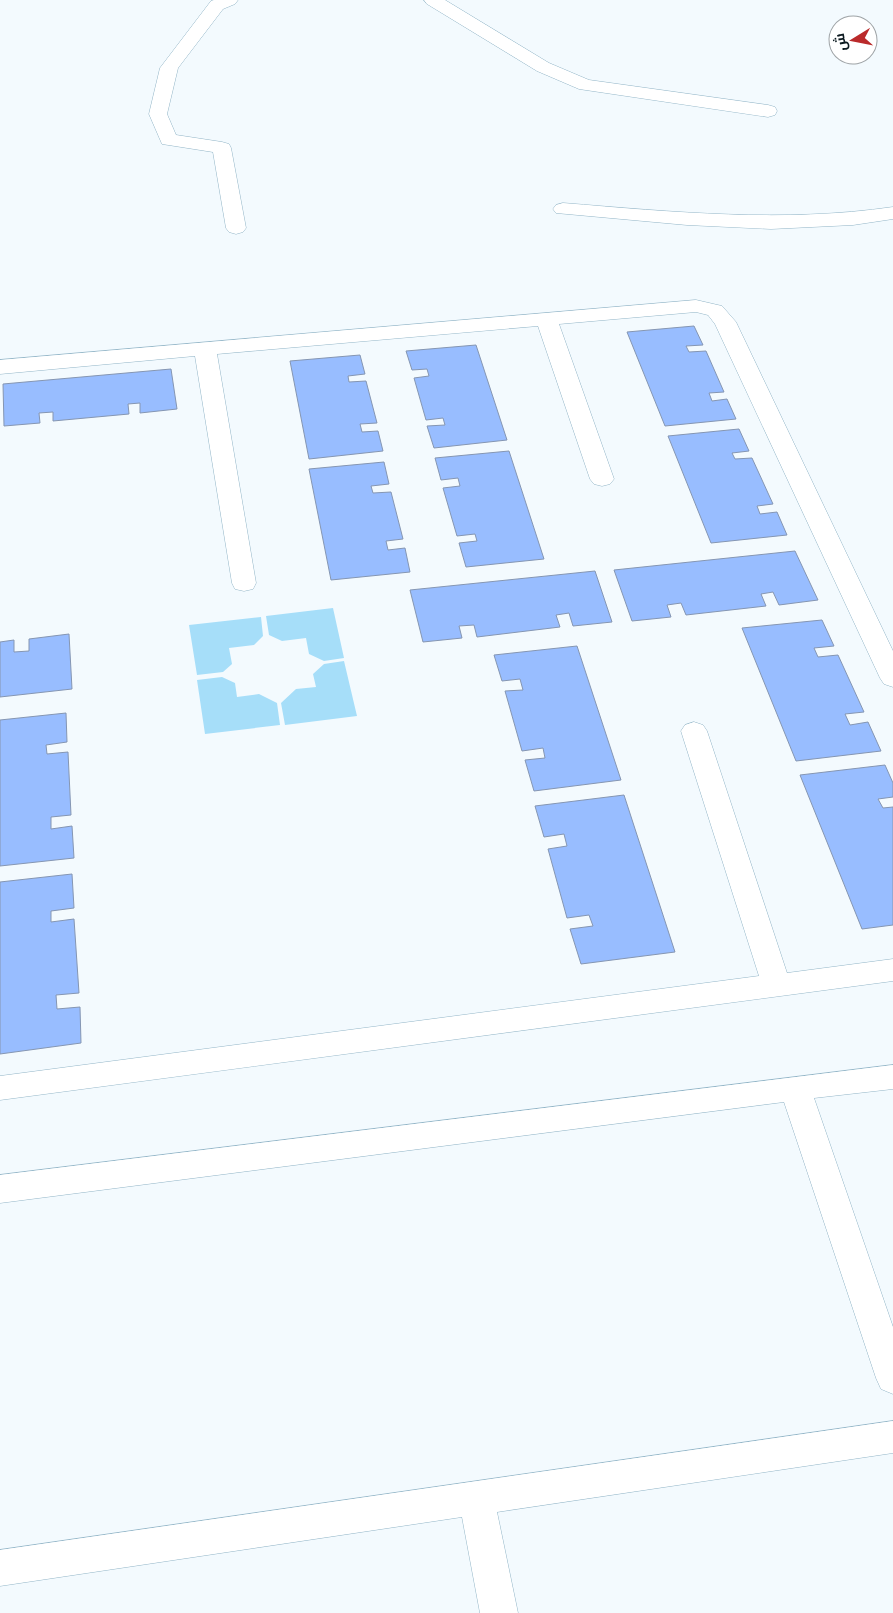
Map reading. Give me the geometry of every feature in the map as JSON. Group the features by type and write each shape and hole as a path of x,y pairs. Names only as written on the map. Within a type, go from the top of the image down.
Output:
{"street":[{"path":"229,0 217,5 169,68 158,114 169,140 222,148 236,228"},
{"path":"433,0 543,67 585,85 768,111"},
{"path":"563,210 754,223 864,218 893,213"},
{"path":"0,367 696,306 715,310 725,322 893,678"},
{"path":"546,319 602,479"},
{"path":"205,349 244,583"},
{"path":"694,731 777,986"},
{"path":"0,1088 893,970"},
{"path":"0,1189 893,1077"},
{"path":"795,1088 893,1378"},
{"path":"0,1568 893,1437"},
{"path":"476,1498 500,1613"}],"shaded area":[{"path":"333,608 344,658 324,661 309,654 306,638 282,641 269,635 266,616"},
{"path":"261,617 263,636 254,645 229,648 232,664 223,672 197,675 189,625"},
{"path":"344,661 357,716 285,725 281,703 296,689 316,687 313,674 324,664"},
{"path":"222,677 235,683 237,697 259,694 277,703 280,725 205,734 197,680"}],"building":[{"path":"694,326 703,345 686,346 689,352 706,351 724,392 709,393 712,401 727,399 736,419 665,426 627,332"},
{"path":"476,345 507,440 434,448 427,426 445,425 443,418 426,420 414,378 429,376 427,369 412,370 406,351"},
{"path":"360,355 365,374 348,376 349,382 366,381 377,423 360,424 362,432 378,431 383,451 309,459 290,361"},
{"path":"171,369 177,409 140,413 140,403 128,404 129,414 53,421 53,412 39,413 40,423 4,426 3,384"},
{"path":"739,429 749,451 732,453 735,459 752,458 773,504 757,506 760,514 777,512 787,535 711,543 668,436"},
{"path":"509,451 544,559 466,567 459,543 477,541 475,534 457,536 443,488 460,486 458,478 441,480 435,458"},
{"path":"384,462 389,484 371,486 373,493 391,492 403,539 386,541 388,550 405,548 410,572 331,580 309,469"},
{"path":"795,551 818,600 779,605 773,592 761,594 766,606 686,615 681,603 667,605 671,617 632,621 614,570"},
{"path":"595,571 612,622 573,626 569,613 556,615 560,627 477,637 474,625 459,626 462,638 423,642 410,590"},
{"path":"822,620 834,646 814,648 818,657 838,655 864,712 845,714 850,725 868,722 881,751 796,761 742,628"},
{"path":"69,634 72,689 0,697 0,642 14,640 14,652 29,651 29,639"},
{"path":"577,646 621,780 534,791 525,760 545,758 543,748 522,751 505,691 523,690 520,679 502,681 494,655"},
{"path":"66,713 67,742 46,745 47,754 68,752 71,815 51,817 51,829 72,826 74,858 0,866 0,720"},
{"path":"885,765 893,783 893,797 878,799 883,808 893,807 893,925 862,929 800,775"},
{"path":"624,795 675,952 581,964 570,929 593,926 589,915 567,918 548,849 567,846 564,834 544,837 535,806"},
{"path":"72,874 74,908 51,911 51,922 74,919 79,993 56,995 57,1009 80,1007 81,1043 0,1054 0,882"}]}
